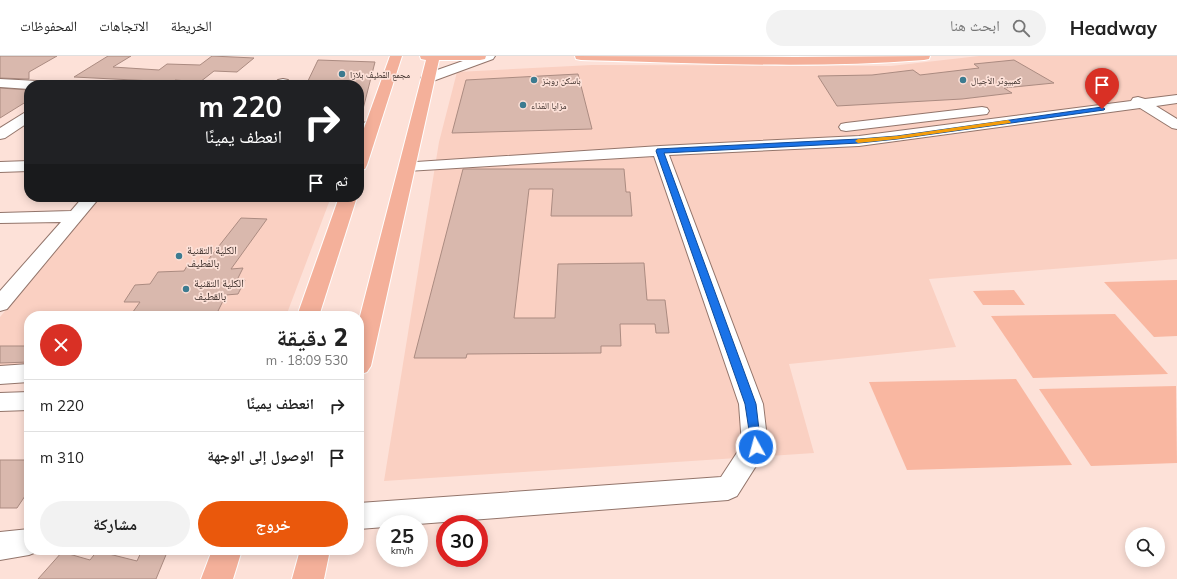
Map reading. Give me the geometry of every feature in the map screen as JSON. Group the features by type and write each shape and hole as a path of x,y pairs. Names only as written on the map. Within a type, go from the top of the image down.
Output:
{"main road":[{"path":"364,137 366,126 396,56"},
{"path":"426,56 480,56"},
{"path":"364,346 414,156 433,56"},
{"path":"581,56 775,61 888,59 924,56"},
{"path":"310,311 346,202"},
{"path":"217,579 225,555"},
{"path":"308,579 314,555"}],"street":[{"path":"428,78 489,56"},
{"path":"0,83 24,84"},
{"path":"1025,106 1177,86"},
{"path":"1126,93 1177,125"},
{"path":"414,156 660,151 859,141 897,138 1177,99"},
{"path":"832,128 863,126 994,110"},
{"path":"0,135 24,119"},
{"path":"568,143 810,129"},
{"path":"364,516 728,488 756,447 750,404 660,151"},
{"path":"0,168 24,166"},
{"path":"0,304 88,202"},
{"path":"0,218 76,216"},
{"path":"0,374 24,373"},
{"path":"0,402 24,401"},
{"path":"0,546 24,543"}],"shaded area":[{"path":"979,56 1177,56 1177,259 929,279 956,347 789,364 814,453 384,481 439,142 457,72 592,65 891,66"},
{"name":"الكلية التقنية بالفطيف","path":"96,202 329,202 288,311 24,311 24,367 0,368 0,317"},
{"path":"1177,280 1177,336 1154,337 1104,282"},
{"path":"1014,290 1025,305 983,305 973,291"},
{"path":"1115,314 1168,374 1033,378 991,316"},
{"path":"1016,379 1072,465 907,470 869,382"},
{"path":"1176,386 1177,463 1091,466 1039,389"}],"building":[{"path":"0,56 57,56 29,72 29,79 0,78"},
{"path":"108,56 131,56 113,67 159,70 167,64 200,65 212,56 254,58 237,72 214,71 203,80 133,80 74,77"},
{"name":"مجمع القطيف بلازا","path":"318,60 375,62 364,105 364,80 308,80"},
{"path":"1014,60 1054,83 1004,88 1012,93 962,99 837,106 818,76 872,75 913,70 920,75 979,68 974,64"},
{"name":"مزايا الغذاء","path":"578,74 592,129 452,133 466,80"},
{"path":"0,88 24,90 24,103 0,118"},
{"path":"463,169 624,169 626,192 630,192 632,216 551,216 553,189 529,189 514,318 555,318 558,264 644,263 647,300 665,300 669,333 656,333 655,324 620,324 621,346 601,346 601,353 467,354 466,358 414,358"},
{"name":"الكلية التقنية بالقطيف","path":"241,218 267,219 231,269 243,268 237,280 245,280 238,294 226,295 218,311 134,311 140,302 124,302 135,285 150,284 158,272 184,271 187,266 204,265"},
{"path":"0,346 24,346 24,362 0,363"},
{"path":"0,460 24,460 24,498 17,508 0,508"},
{"path":"59,555 72,555 90,560 94,555 113,555 137,561 140,555 166,555 156,579 38,579"}],"slow traffic":[{"path":"858,141 897,138 1008,122"}],"place":[{"name":"مجمع القطيف بلازا","path":"342,74"},
{"name":"باسكن روبنز","path":"534,80"},
{"name":"كمبيوتر الأجيال","path":"963,80"},
{"name":"مزايا الغذاء","path":"523,105"},
{"name":"الكلية التقنية بالفطيف","path":"179,256"},
{"name":"الكلية التقنية بالقطيف","path":"186,289"}],"route":[{"path":"756,447 750,404 660,151 897,138 1102,109"}]}
